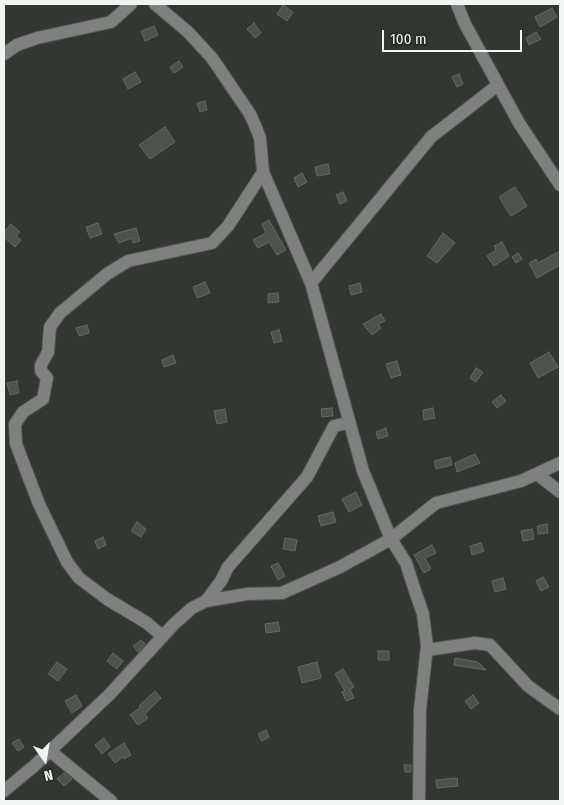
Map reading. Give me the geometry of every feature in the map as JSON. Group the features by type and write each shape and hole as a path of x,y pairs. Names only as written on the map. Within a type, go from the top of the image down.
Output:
{"street":[{"path":"4,54 17,45 37,38 110,22 131,4"},
{"path":"155,4 188,32 212,58 250,114 260,138 263,172 311,283 348,423 363,471 391,540 406,564 423,614 427,650 420,710 419,801"},
{"path":"457,4 465,24 519,123 560,185"},
{"path":"311,283 431,137 498,85"},
{"path":"162,636 147,623 107,599 79,578 67,562 38,504 16,444 15,424 23,412 44,399 47,378 41,370 41,365 48,352 50,327 60,313 107,274 128,261 212,243 228,226 263,172"},
{"path":"206,601 221,581 228,567 307,477 334,426 348,423"},
{"path":"4,791 50,751 109,695 162,636 188,611 206,601 247,594 282,592 340,567 391,540 436,503 521,481 560,463"},
{"path":"537,474 560,492"},
{"path":"427,650 475,643 490,645 528,686 560,708"},
{"path":"50,751 112,801"}],"building":[{"path":"283,5 293,12 287,21 277,14"},
{"path":"552,8 557,17 540,27 535,17"},
{"path":"254,23 261,33 255,38 247,29"},
{"path":"154,26 158,35 145,41 141,31"},
{"path":"536,32 541,39 529,45 526,38"},
{"path":"179,61 183,67 174,73 170,67"},
{"path":"135,72 141,82 128,89 123,79"},
{"path":"459,74 463,84 457,87 452,77"},
{"path":"205,101 207,110 200,112 197,103"},
{"path":"165,127 175,142 150,159 139,145"},
{"path":"328,164 330,174 317,176 315,167"},
{"path":"302,173 307,182 298,187 294,178"},
{"path":"515,187 527,206 511,216 499,197"},
{"path":"343,192 347,201 340,204 336,195"},
{"path":"269,220 286,250 277,255 269,242 258,248 253,240 266,233 262,224"},
{"path":"98,223 102,234 90,238 86,227"},
{"path":"11,224 20,232 16,236 21,240 15,247 4,237 4,232"},
{"path":"136,228 140,241 133,243 132,238 119,243 114,234"},
{"path":"443,233 455,243 437,263 427,256"},
{"path":"502,242 509,256 494,266 487,256 496,250 494,246"},
{"path":"560,251 560,265 537,278 529,263 536,259 538,263"},
{"path":"518,253 522,259 516,263 512,257"},
{"path":"205,282 210,293 197,298 193,287"},
{"path":"360,283 362,292 351,295 349,286"},
{"path":"278,293 279,302 268,303 268,294"},
{"path":"381,314 385,321 378,324 381,328 372,335 363,324"},
{"path":"87,325 89,333 79,336 76,328"},
{"path":"279,330 282,341 274,343 271,332"},
{"path":"549,352 558,367 538,378 530,363"},
{"path":"173,355 176,363 164,367 162,360"},
{"path":"397,361 401,375 391,378 386,364"},
{"path":"476,368 483,372 476,382 470,378"},
{"path":"17,381 19,393 10,395 7,383"},
{"path":"501,395 506,401 497,408 492,402"},
{"path":"332,408 333,416 322,417 321,409"},
{"path":"433,408 435,418 424,420 423,410"},
{"path":"225,409 227,422 217,424 214,411"},
{"path":"386,428 388,436 378,439 376,432"},
{"path":"475,454 480,463 457,472 455,463"},
{"path":"450,457 452,465 436,469 434,461"},
{"path":"356,492 362,505 349,512 342,499"},
{"path":"333,512 336,522 321,526 318,516"},
{"path":"137,522 146,529 141,537 131,531"},
{"path":"547,524 548,533 538,534 537,526"},
{"path":"532,529 534,539 523,541 521,531"},
{"path":"103,537 106,545 98,549 95,541"},
{"path":"285,538 297,540 295,551 283,549"},
{"path":"481,543 484,551 472,555 470,546"},
{"path":"432,545 436,553 425,558 431,569 424,573 414,555"},
{"path":"278,563 285,576 278,580 271,566"},
{"path":"543,577 549,587 541,591 536,581"},
{"path":"503,578 506,589 495,592 492,581"},
{"path":"278,622 280,631 266,633 265,624"},
{"path":"141,640 145,644 138,652 133,646"},
{"path":"378,651 389,651 389,660 378,660"},
{"path":"113,653 123,661 117,669 107,661"},
{"path":"455,658 478,662 486,670 454,665"},
{"path":"57,662 67,669 58,681 48,674"},
{"path":"317,662 321,678 302,683 298,667"},
{"path":"343,669 354,687 350,689 354,698 346,701 342,692 345,691 335,674"},
{"path":"155,691 161,698 145,714 148,718 138,725 130,715 141,707 139,706"},
{"path":"76,695 82,706 72,713 65,701"},
{"path":"473,695 479,703 471,709 465,701"},
{"path":"266,730 269,737 262,741 258,734"},
{"path":"104,738 110,747 102,754 95,745"},
{"path":"19,739 24,747 18,751 12,743"},
{"path":"124,743 131,755 124,759 123,757 115,763 108,754"},
{"path":"404,765 411,765 411,772 405,772"},
{"path":"64,773 72,779 64,786 57,779"},
{"path":"457,778 458,786 437,788 436,780"}]}
